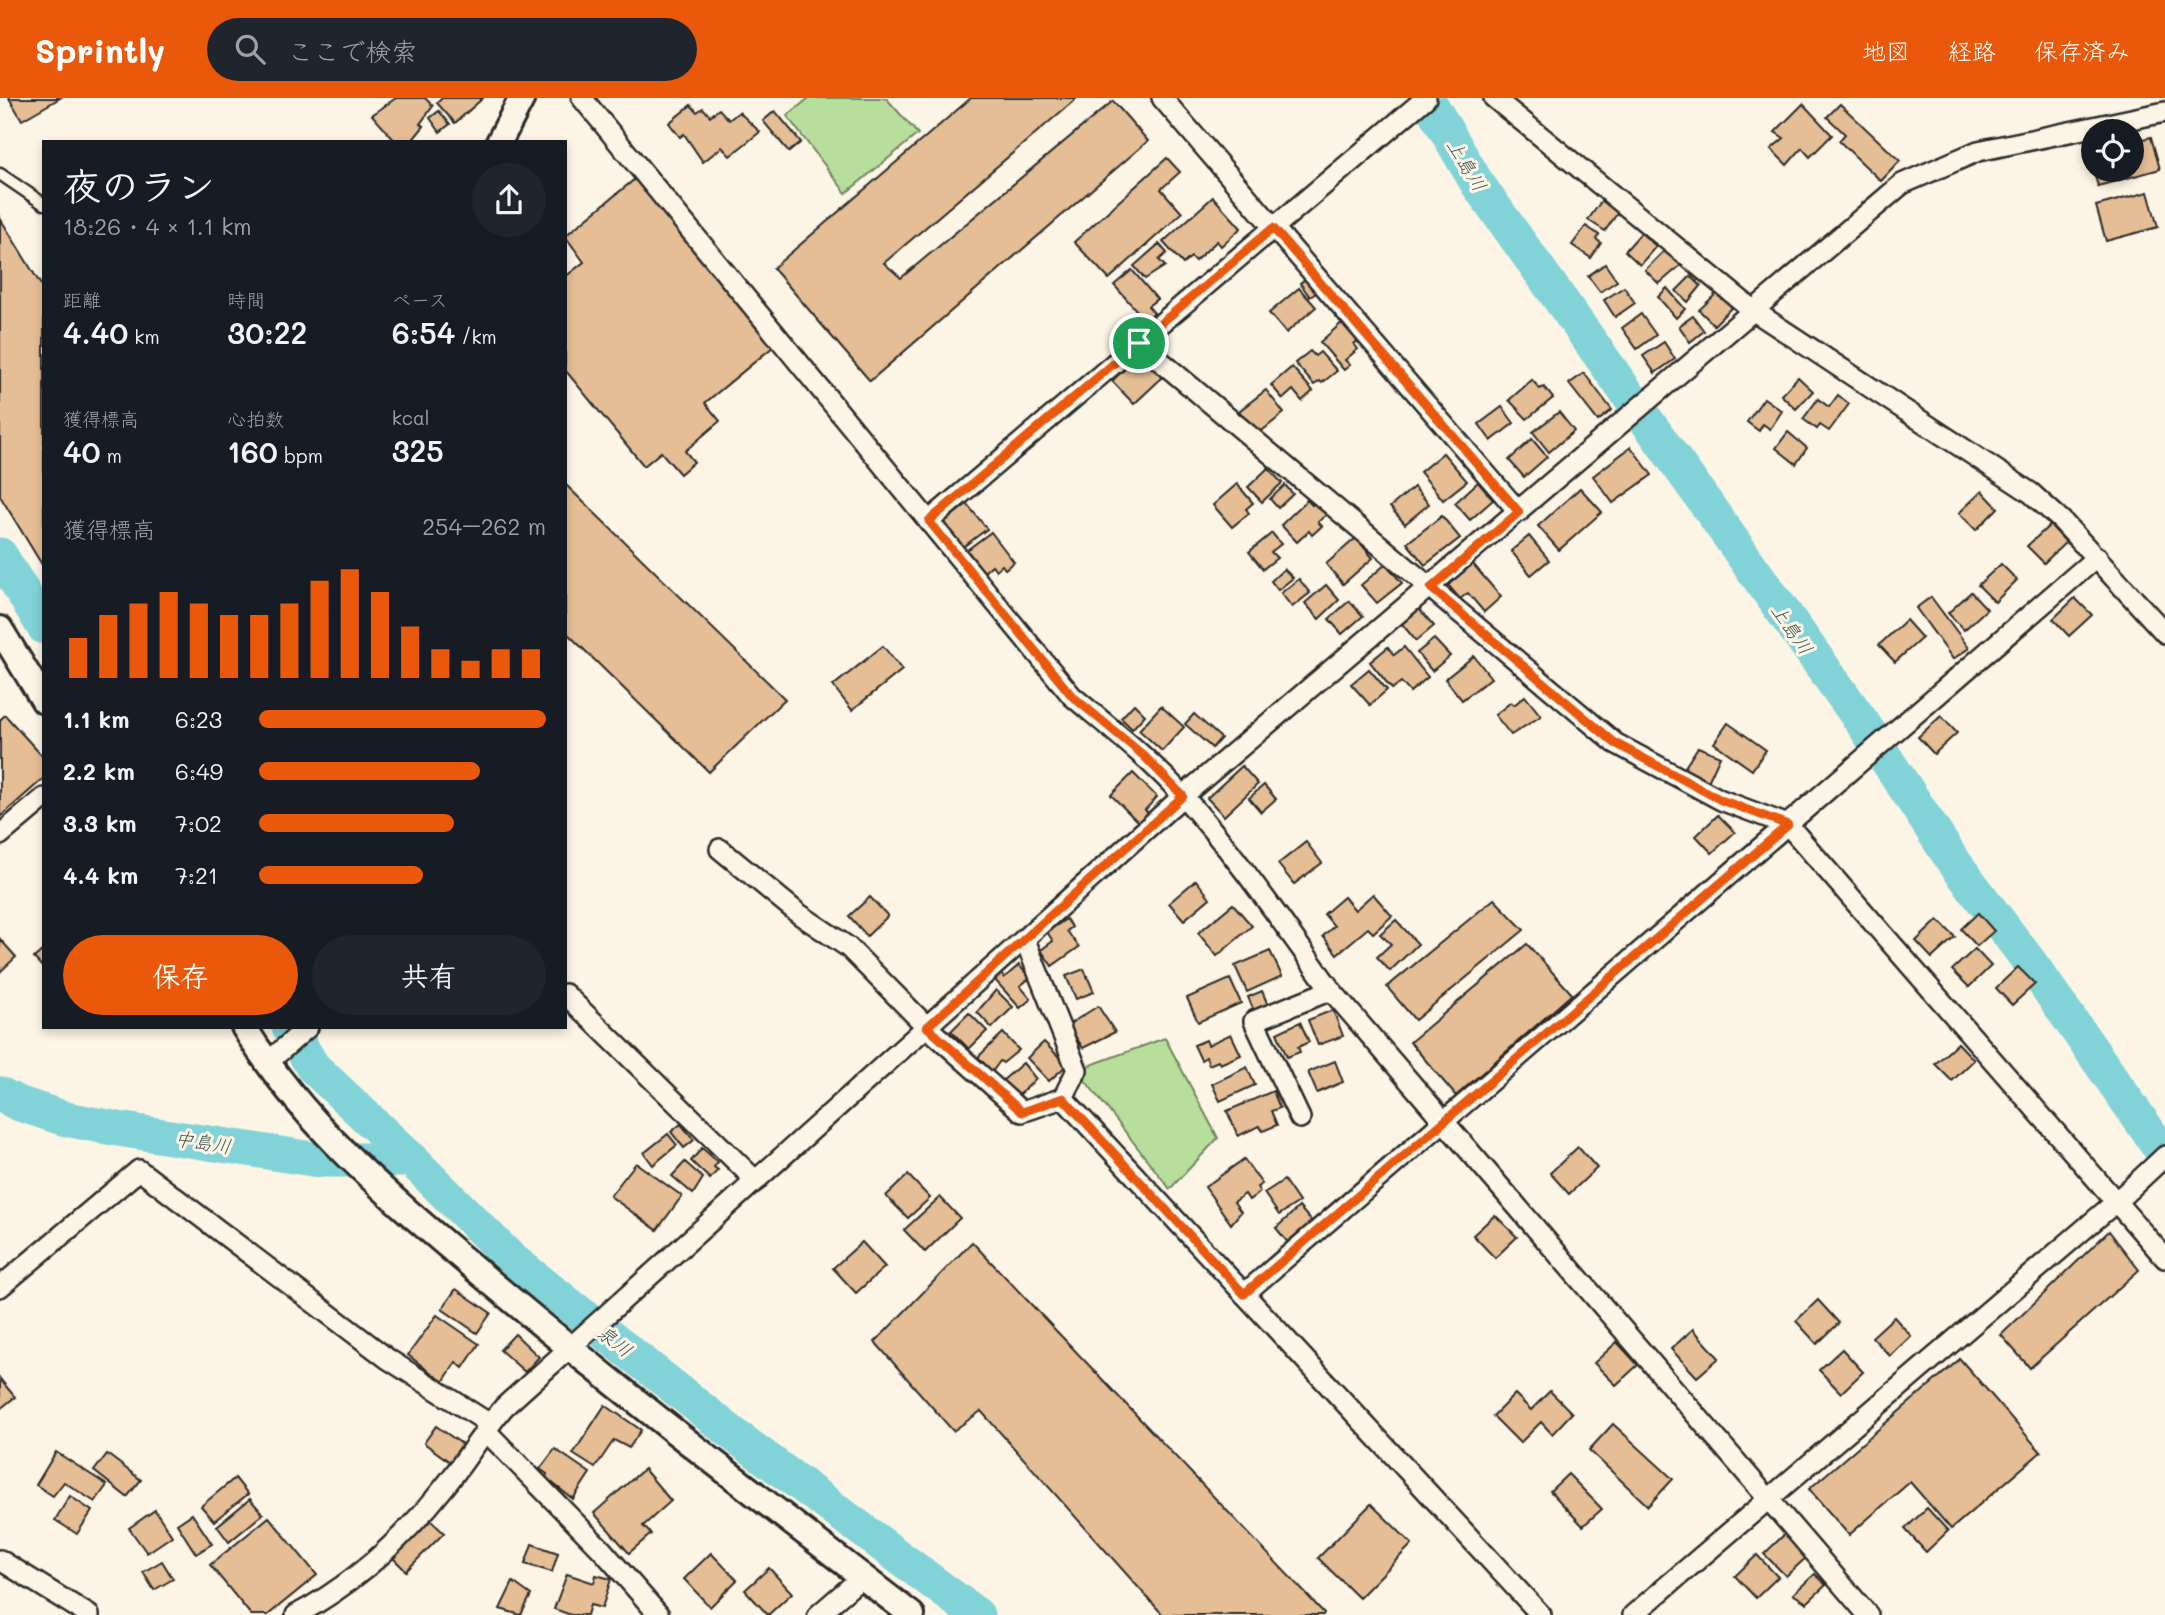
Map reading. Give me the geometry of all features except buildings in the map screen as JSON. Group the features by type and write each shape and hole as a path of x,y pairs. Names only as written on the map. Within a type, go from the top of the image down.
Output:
{"street":[{"path":"500,140 522,98"},
{"path":"582,98 1072,696 1143,755 1183,796 1257,888 1331,990 1868,1615"},
{"path":"1162,98 1519,512"},
{"path":"1494,98 1754,311 2031,494 2097,557 2165,633"},
{"path":"929,521 1422,101"},
{"path":"296,1615 335,1594 379,1556 445,1486 504,1407 1183,796 1431,588 1902,184 1940,165 1978,151 2165,112"},
{"path":"1139,343 1615,743 1721,800 1788,825 2165,1258"},
{"path":"1244,1294 2097,557"},
{"path":"0,629 42,698"},
{"path":"0,835 42,800"},
{"path":"720,849 799,914 848,947 927,1027 1022,1112 1063,1098 1077,1070 1025,940"},
{"path":"1300,1118 1254,1021 1331,990"},
{"path":"567,996 756,1181"},
{"path":"245,1029 268,1062 341,1152 391,1198 570,1347 912,1615"},
{"path":"268,1062 306,1029"},
{"path":"1063,1098 1541,1615"},
{"path":"1633,1615 2117,1201 2162,1158"},
{"path":"0,1287 139,1170 388,1359 488,1427 659,1615"},
{"path":"0,1560 89,1615"},
{"path":"818,1615 862,1577"}],"lane":[{"path":"0,174 42,203"}],"green space":[{"path":"809,98 886,98 918,134 846,193 787,116"},
{"path":"1165,1038 1218,1138 1170,1189 1077,1070"}],"waterway":[{"name":"上島川","path":"1427,98 1477,183 1864,725 1951,858 2031,964 2165,1155"},
{"name":"泉川","path":"0,555 42,624"},
{"name":"泉川","path":"290,1029 313,1067 412,1160 511,1259 737,1437 977,1615"},
{"name":"中島川","path":"0,1094 17,1103 66,1119 118,1129 319,1160 412,1160"}],"route":[{"path":"1273,228 1519,512 1431,588 1615,743 1721,800 1788,825 1244,1294 1063,1098 1022,1112 927,1027 1183,796 1143,755 1072,696 929,521 1139,343 1273,228"}]}
